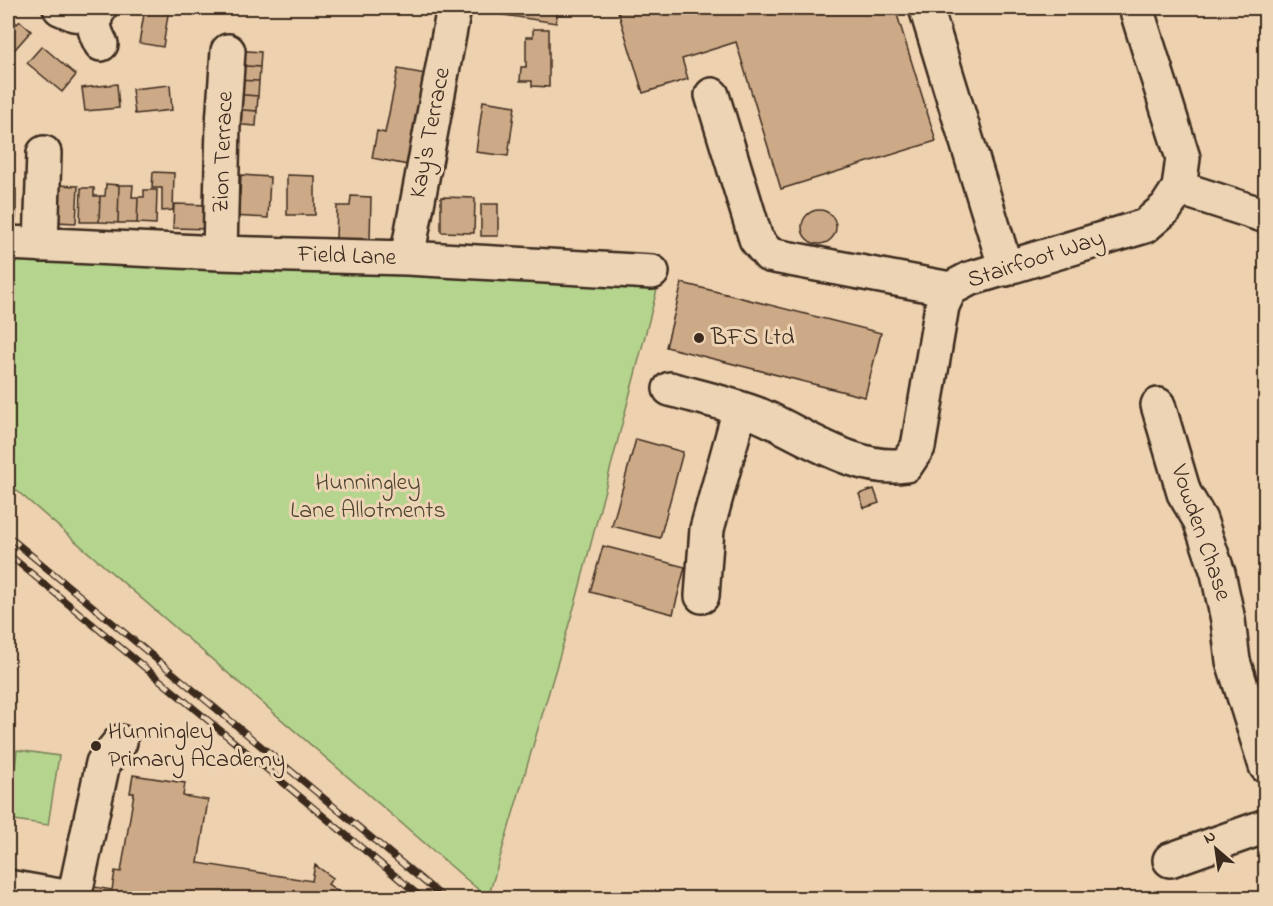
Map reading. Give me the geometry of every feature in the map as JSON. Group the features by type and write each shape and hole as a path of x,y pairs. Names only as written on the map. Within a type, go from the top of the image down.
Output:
{"street":[{"path":"60,8 98,22"},
{"name":"Kay's Terrace","path":"407,258 454,8"},
{"path":"926,8 1006,269"},
{"path":"1136,8 1183,158 1179,188 1266,216"},
{"name":"Zion Terrace","path":"220,253 228,51"},
{"path":"712,95 756,239 769,255 950,289"},
{"path":"41,245 44,153"},
{"name":"Stairfoot Way","path":"740,410 758,415 836,453 889,468 906,465 918,447 942,306 950,289 969,279 1145,226 1166,208 1179,188"},
{"name":"Field Lane","path":"8,243 220,253 407,258 652,272"},
{"path":"670,388 740,410 707,529 702,596"},
{"name":"Vowden Chase","path":"1158,405 1184,493 1200,520 1218,573 1228,620 1233,661 1266,766"},
{"path":"8,887 72,898 103,764 120,742"},
{"path":"1170,860 1266,826"}],"green space":[{"name":"Hunningley Lane Allotments","path":"8,257 659,282 577,597 488,898 8,483"},
{"path":"17,750 59,756 48,825 8,819"}],"building":[{"path":"145,8 169,8 163,47 139,43"},
{"path":"492,8 558,10 556,23 491,13"},
{"path":"617,8 895,8 936,141 781,189 736,42 682,59 688,79 643,93"},
{"path":"8,15 17,24 20,21 31,31 8,57"},
{"path":"533,29 549,29 549,87 532,86 532,81 520,81 521,67 526,67 526,37 533,37"},
{"path":"42,46 76,75 62,92 27,63"},
{"path":"234,50 261,52 260,67 233,65"},
{"path":"233,65 260,67 259,81 232,80"},
{"path":"398,69 426,74 408,165 372,158 377,131 385,133"},
{"path":"232,80 259,81 258,96 231,94"},
{"path":"117,84 119,108 85,111 82,88"},
{"path":"170,85 172,110 135,114 132,89"},
{"path":"231,94 258,96 257,111 230,109"},
{"path":"483,101 515,106 508,156 476,152"},
{"path":"230,109 257,111 256,126 229,124"},
{"path":"153,172 174,173 173,210 162,211 162,188 152,188"},
{"path":"241,175 270,177 268,218 232,216 233,194 240,195"},
{"path":"287,175 315,176 315,215 287,215"},
{"path":"106,184 119,185 118,223 99,222 100,196 105,196"},
{"path":"56,185 78,186 76,223 55,222"},
{"path":"119,185 133,185 132,197 138,197 137,223 118,223"},
{"path":"81,188 94,188 94,196 100,196 99,222 80,222"},
{"path":"8,189 16,189 16,218 8,218"},
{"path":"144,190 157,190 156,224 137,223 138,197 144,197"},
{"path":"351,196 371,197 370,240 336,239 337,206 350,206"},
{"path":"441,197 475,198 474,233 441,232"},
{"path":"174,204 210,205 209,229 173,228"},
{"path":"481,204 498,204 498,236 481,236"},
{"path":"819,210 831,215 836,227 831,239 819,244 807,239 802,227 807,215"},
{"path":"682,283 881,333 865,397 666,347"},
{"path":"636,439 683,452 660,538 612,526"},
{"path":"874,489 879,503 864,508 859,494"},
{"path":"603,546 685,567 673,614 590,592"},
{"path":"133,775 185,783 183,796 208,800 198,863 312,881 315,865 333,878 328,884 347,898 87,898 89,886 112,890 115,871 121,872 134,793 130,793"}],"railway":[{"path":"8,536 444,898"},
{"path":"8,554 422,898"}],"place":[{"name":"BFS Ltd","path":"699,338"},
{"name":"Hunningley Primary Academy","path":"96,746"}]}
